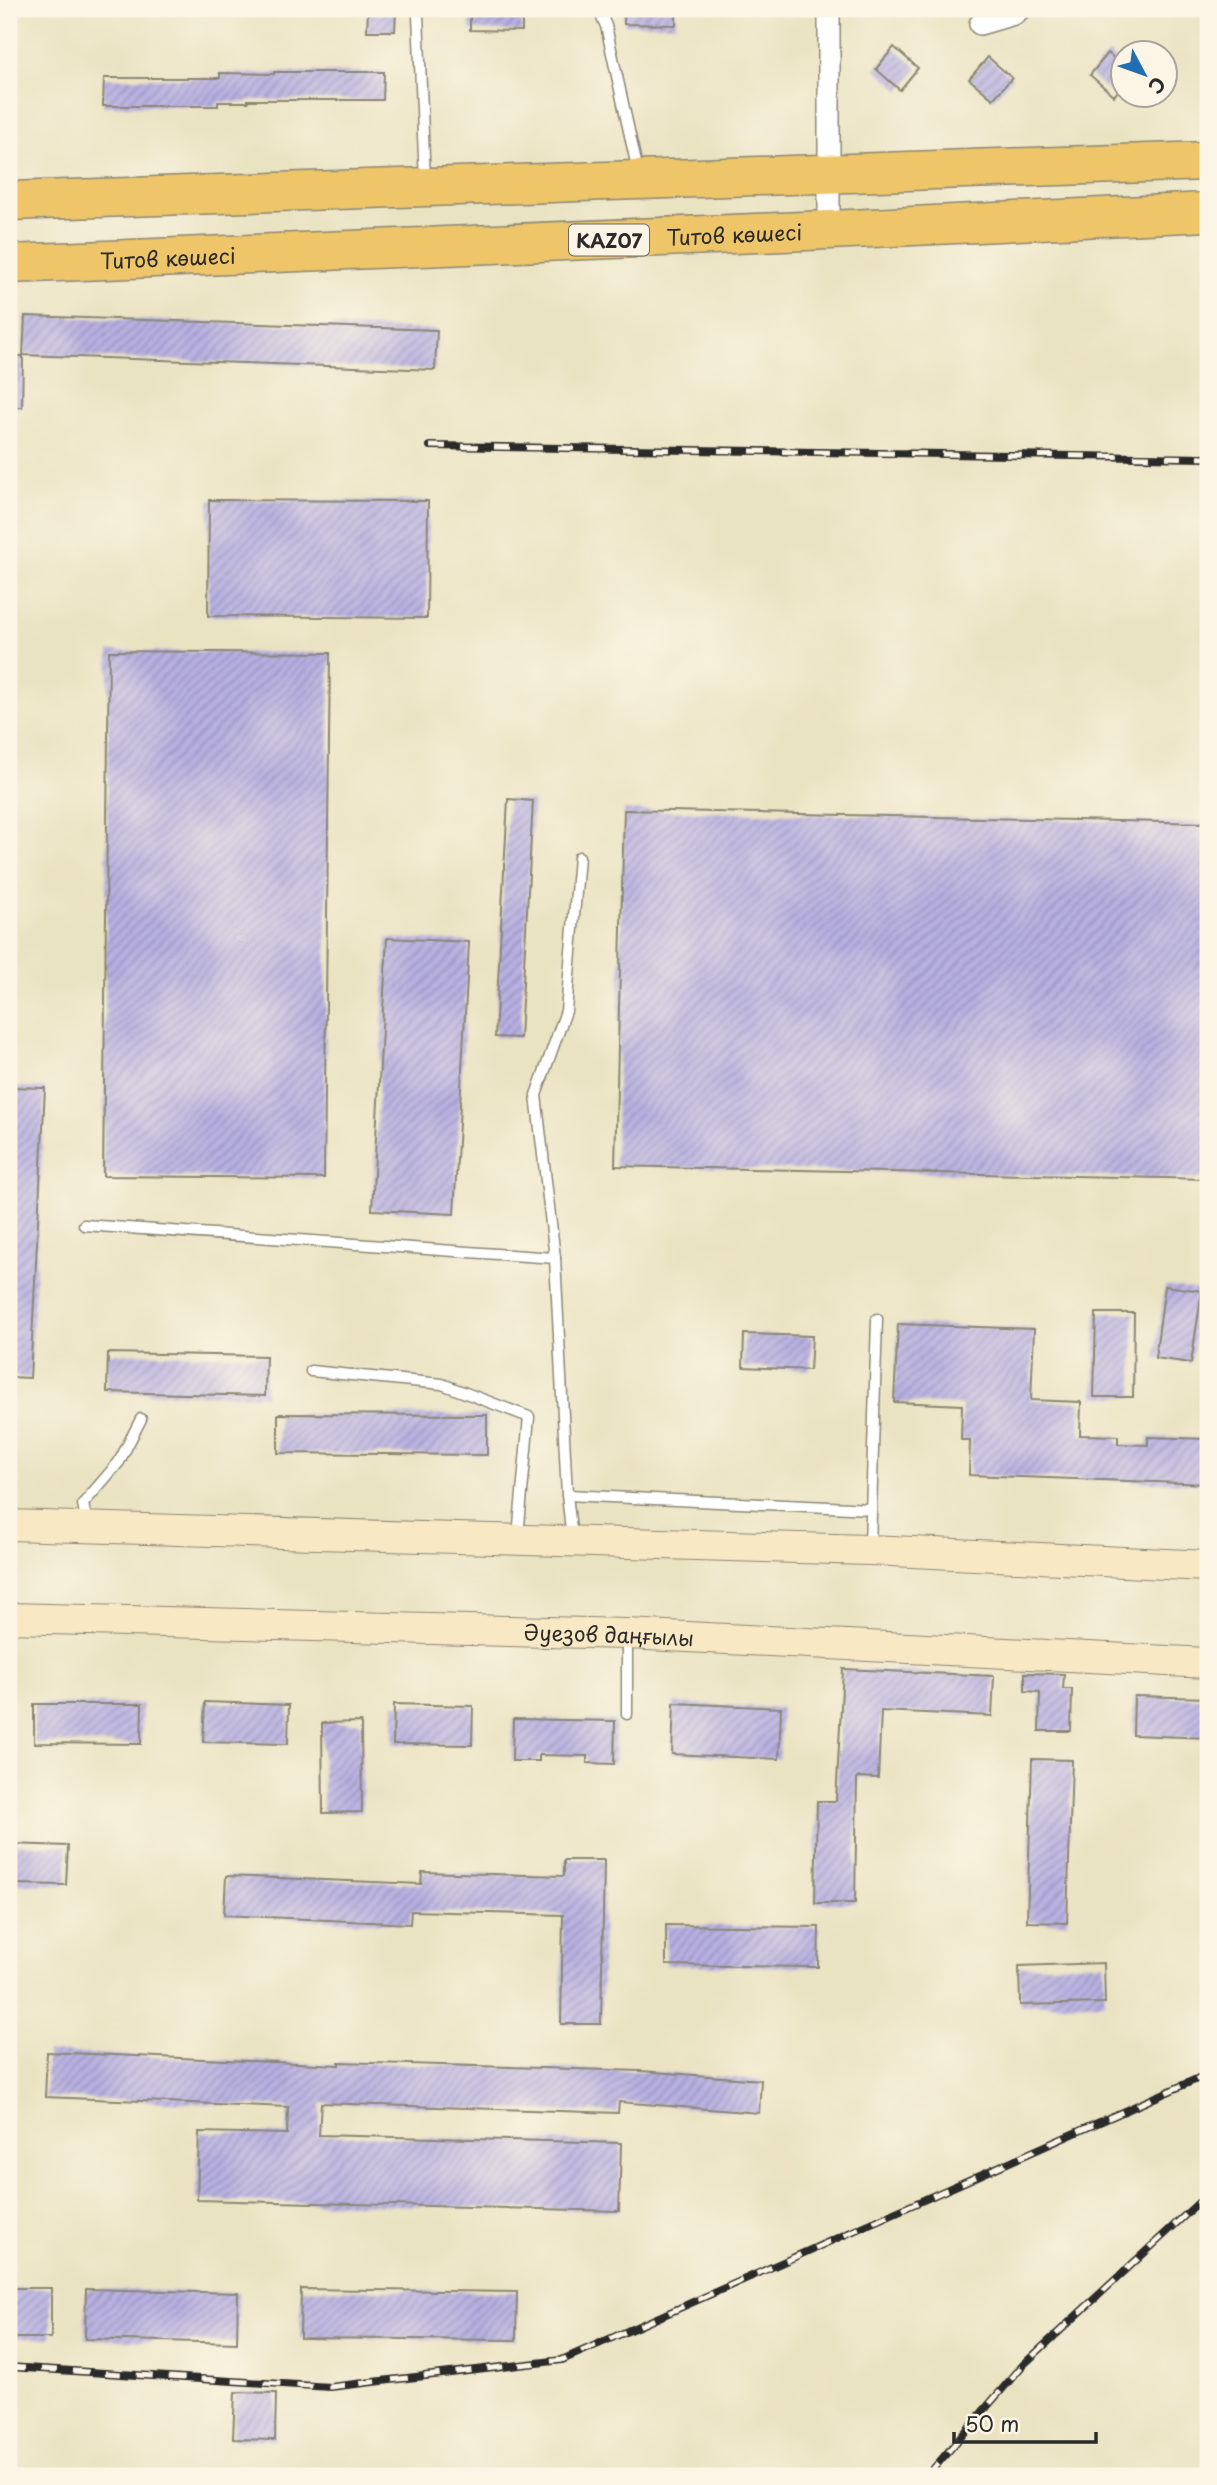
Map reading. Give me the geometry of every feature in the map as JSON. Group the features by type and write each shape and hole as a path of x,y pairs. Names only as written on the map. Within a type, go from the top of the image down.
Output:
{"highway":[{"path":"9,201 1208,161"},
{"name":"Титов көшесі","path":"9,264 1208,212"}],"main road":[{"path":"9,1525 870,1550 1208,1566"},
{"name":"Әуезов даңғылы","path":"9,1618 626,1634 1208,1663"}],"street":[{"path":"829,9 829,230"},
{"path":"981,24 1014,14 1020,9"}],"lane":[{"path":"420,9 418,15 425,187"},
{"path":"598,9 606,26 639,180"},
{"path":"573,1541 567,1495 555,1258 536,1095 566,1011 579,857"},
{"path":"84,1225 555,1258"},
{"path":"870,1550 877,1319"},
{"path":"310,1371 443,1384 529,1417 518,1539"},
{"path":"87,1527 83,1504 119,1462 141,1419"},
{"path":"567,1495 871,1509"},
{"path":"626,1634 627,1714"}],"building":[{"path":"368,9 396,9 395,31 367,31"},
{"path":"470,9 522,9 522,31 470,30"},
{"path":"624,9 676,9 676,25 624,24"},
{"path":"894,47 918,68 900,90 876,69"},
{"path":"1108,53 1108,91 1090,75"},
{"path":"988,57 1012,78 993,99 969,79"},
{"path":"384,72 383,100 248,100 218,102 218,106 103,106 104,78 220,78 220,73"},
{"path":"25,316 437,330 435,370 23,355"},
{"path":"9,356 23,356 22,407 9,407"},
{"path":"209,500 428,501 427,618 208,616"},
{"path":"109,651 330,653 324,1178 103,1176"},
{"path":"508,799 533,801 520,1038 495,1037"},
{"path":"624,810 1208,823 1208,1179 615,1166"},
{"path":"387,938 469,942 454,1214 372,1210"},
{"path":"9,1087 45,1088 30,1378 9,1377"},
{"path":"1165,1286 1202,1291 1191,1363 1155,1358"},
{"path":"1096,1313 1134,1313 1133,1397 1094,1397"},
{"path":"898,1324 1034,1329 1031,1400 1081,1402 1080,1435 1118,1436 1118,1444 1148,1445 1148,1437 1208,1439 1208,1484 969,1475 970,1440 961,1440 962,1405 894,1402"},
{"path":"744,1334 812,1336 810,1370 743,1367"},
{"path":"108,1353 266,1356 265,1396 107,1392"},
{"path":"278,1414 487,1415 487,1455 278,1453"},
{"path":"843,1669 994,1676 992,1716 881,1711 878,1778 857,1777 855,1903 815,1903 817,1801 836,1801"},
{"path":"1025,1673 1064,1674 1063,1689 1072,1689 1071,1731 1039,1731 1040,1692 1025,1691"},
{"path":"1134,1696 1208,1698 1208,1738 1133,1735"},
{"path":"205,1702 289,1705 288,1744 203,1742"},
{"path":"674,1703 781,1708 779,1759 672,1754"},
{"path":"34,1704 142,1704 141,1744 34,1743"},
{"path":"394,1704 473,1706 472,1745 393,1744"},
{"path":"513,1719 615,1721 614,1764 587,1763 587,1756 539,1755 539,1761 512,1761"},
{"path":"361,1722 362,1812 323,1813 322,1723"},
{"path":"1032,1759 1072,1760 1067,1923 1027,1922"},
{"path":"9,1844 68,1846 66,1885 9,1884"},
{"path":"564,1860 604,1860 601,2024 561,2024 563,1915 411,1911 410,1924 224,1915 226,1876 421,1884 422,1872 564,1876"},
{"path":"666,1925 819,1927 818,1967 666,1965"},
{"path":"1104,1963 1105,2003 1020,2005 1019,1966"},
{"path":"47,2052 339,2065 339,2062 641,2071 761,2080 759,2113 619,2102 618,2113 321,2103 319,2135 621,2143 619,2211 197,2200 199,2132 287,2134 288,2107 45,2097"},
{"path":"9,2288 51,2288 51,2338 9,2338"},
{"path":"86,2289 238,2293 237,2343 85,2339"},
{"path":"301,2289 517,2292 516,2340 300,2338"},
{"path":"235,2392 276,2393 275,2440 233,2439"}],"railway":[{"path":"430,446 1208,458"},
{"path":"9,2367 330,2387 562,2360 1208,2074"},
{"path":"927,2476 1023,2365 1208,2194"}]}
